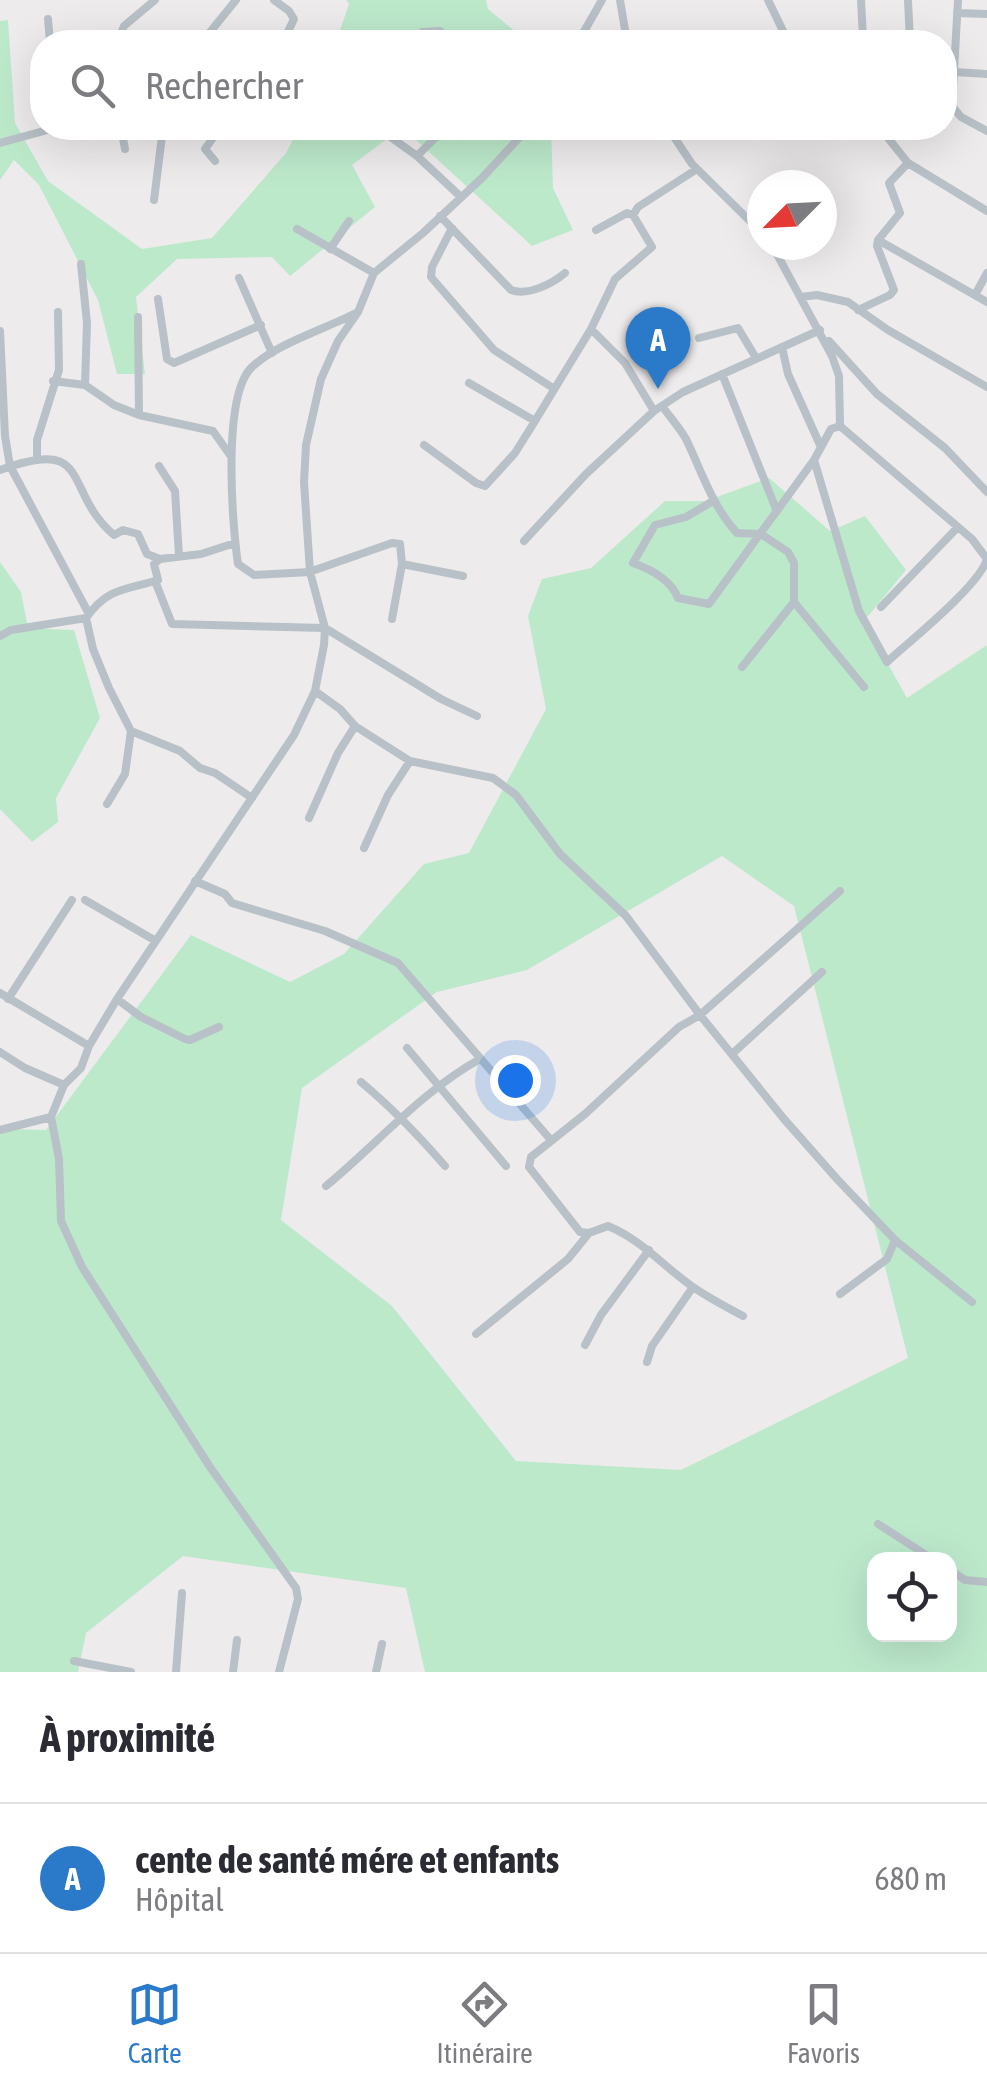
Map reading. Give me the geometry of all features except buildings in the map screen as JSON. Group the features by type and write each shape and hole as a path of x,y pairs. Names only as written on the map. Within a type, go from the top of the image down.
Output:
{"street":[{"path":"122,30 155,0"},
{"path":"212,30 236,0"},
{"path":"274,0 289,10 294,19 289,30"},
{"path":"585,30 602,0"},
{"path":"620,0 625,30"},
{"path":"768,0 782,30"},
{"path":"861,0 863,30"},
{"path":"908,0 909,30"},
{"path":"956,30 958,0"},
{"path":"957,13 987,14"},
{"path":"48,18 49,30"},
{"path":"957,72 987,74"},
{"path":"957,112 987,131"},
{"path":"0,143 30,135"},
{"path":"123,140 125,149"},
{"path":"154,200 162,140"},
{"path":"209,140 205,149 215,161"},
{"path":"395,140 461,197"},
{"path":"417,156 433,140"},
{"path":"279,1672 298,1599 296,1588 220,1483 82,1267 62,1222 59,1158 52,1117 64,1085 80,1068 116,999 294,736 315,691 326,628 311,572 304,482 306,445 321,379 338,341 358,312 374,273 519,140"},
{"path":"676,140 697,169 747,218"},
{"path":"890,140 908,163 987,211"},
{"path":"858,310 894,290 877,246 900,213 889,183 908,163"},
{"path":"633,215 638,207 697,169"},
{"path":"424,445 485,486 514,453 622,270 652,247 633,215 627,213 596,230"},
{"path":"440,216 511,290 520,293 544,286 566,273"},
{"path":"330,249 350,221"},
{"path":"452,228 431,277 494,350 553,388"},
{"path":"297,229 374,273"},
{"path":"878,240 987,302"},
{"path":"780,260 819,329 839,376 840,426 983,552 986,564 888,662 859,610 814,460"},
{"path":"81,264 88,324 85,385"},
{"path":"975,296 987,272"},
{"path":"239,278 272,353"},
{"path":"801,297 817,294 848,302 888,330 987,387"},
{"path":"158,299 167,359 174,362 260,325"},
{"path":"36,460 37,440 58,370 58,312"},
{"path":"358,312 272,353 241,379 230,455 235,543 238,564 254,575 311,572 392,543 400,544 402,564 392,619"},
{"path":"138,317 139,415"},
{"path":"699,338 738,328 756,358"},
{"path":"590,329 626,364 684,436 714,501 736,533 761,534 788,552 794,563 794,602 742,666"},
{"path":"524,541 586,474 658,408 819,329"},
{"path":"819,329 877,394 945,448 987,492"},
{"path":"0,331 5,468 87,616 104,675 122,718 131,731 180,751 200,768 215,773 252,798"},
{"path":"782,347 788,374 820,445"},
{"path":"722,374 776,508"},
{"path":"53,382 85,385 114,405 139,415 213,431 230,455"},
{"path":"469,383 535,421"},
{"path":"714,501 686,517 654,526 633,563 669,584 678,598 710,604 814,460 831,429 840,426"},
{"path":"5,468 36,460 58,460 69,465 93,512 107,529 114,535 123,530 138,534 146,554 160,559 201,554 235,543"},
{"path":"159,466 176,492 179,556"},
{"path":"881,607 958,527"},
{"path":"0,636 11,630 87,616 113,591 158,580 154,564 160,559"},
{"path":"402,564 464,576"},
{"path":"155,581 172,624 326,628 441,700 476,716"},
{"path":"794,602 864,687"},
{"path":"315,691 356,726 410,760 494,778 516,795 560,854 626,916 784,1119 895,1240 972,1302"},
{"path":"308,818 338,753 356,726"},
{"path":"107,804 125,774 131,731"},
{"path":"364,848 388,795 410,760"},
{"path":"195,881 225,894 232,903 326,931 398,963 550,1139"},
{"path":"588,1234 580,1232 529,1167 531,1157 840,892"},
{"path":"72,900 4,996 89,1046"},
{"path":"85,900 156,941"},
{"path":"732,1054 822,972"},
{"path":"116,999 141,1017 186,1039 219,1027"},
{"path":"408,1048 506,1166"},
{"path":"0,1052 64,1085"},
{"path":"326,1186 399,1120 480,1060"},
{"path":"362,1082 388,1104 445,1166"},
{"path":"0,1130 52,1117"},
{"path":"476,1334 568,1259 588,1234 608,1226 650,1250 693,1287 743,1316"},
{"path":"840,1294 887,1259 895,1240"},
{"path":"585,1345 600,1314 650,1250"},
{"path":"646,1362 652,1346 693,1287"},
{"path":"878,1524 922,1552"},
{"path":"957,1575 965,1580 987,1582"},
{"path":"176,1672 182,1592"},
{"path":"233,1672 237,1640"},
{"path":"376,1672 382,1644"},
{"path":"74,1661 131,1672"}],"green space":[{"path":"346,0 486,0 488,9 513,30 340,30 349,4"},
{"path":"8,20 15,123 48,181 142,249 212,238 286,153 293,140 386,140 352,165 375,207 290,276 272,257 177,259 136,297 145,374 117,374 98,300 39,185 14,160 0,180 0,21"},
{"path":"416,140 551,140 553,188 573,230 532,246"},
{"path":"769,478 830,531 865,516 906,570 864,621 907,698 987,645 987,1672 425,1672 406,1588 183,1556 86,1633 78,1672 0,1672 0,1126 46,1130 191,935 290,982 344,954 424,864 469,853 546,709 528,616 542,579 591,568 665,501 706,501","holes":["722,856 794,906 908,1358 681,1470 516,1461 392,1306 281,1220 302,1088 437,992 527,970"]},
{"path":"0,562 21,592 28,628 74,630 100,718 56,798 58,822 32,842 0,809"}],"place":[{"name":"cente de santé mére et enfants","path":"658,389"}]}
